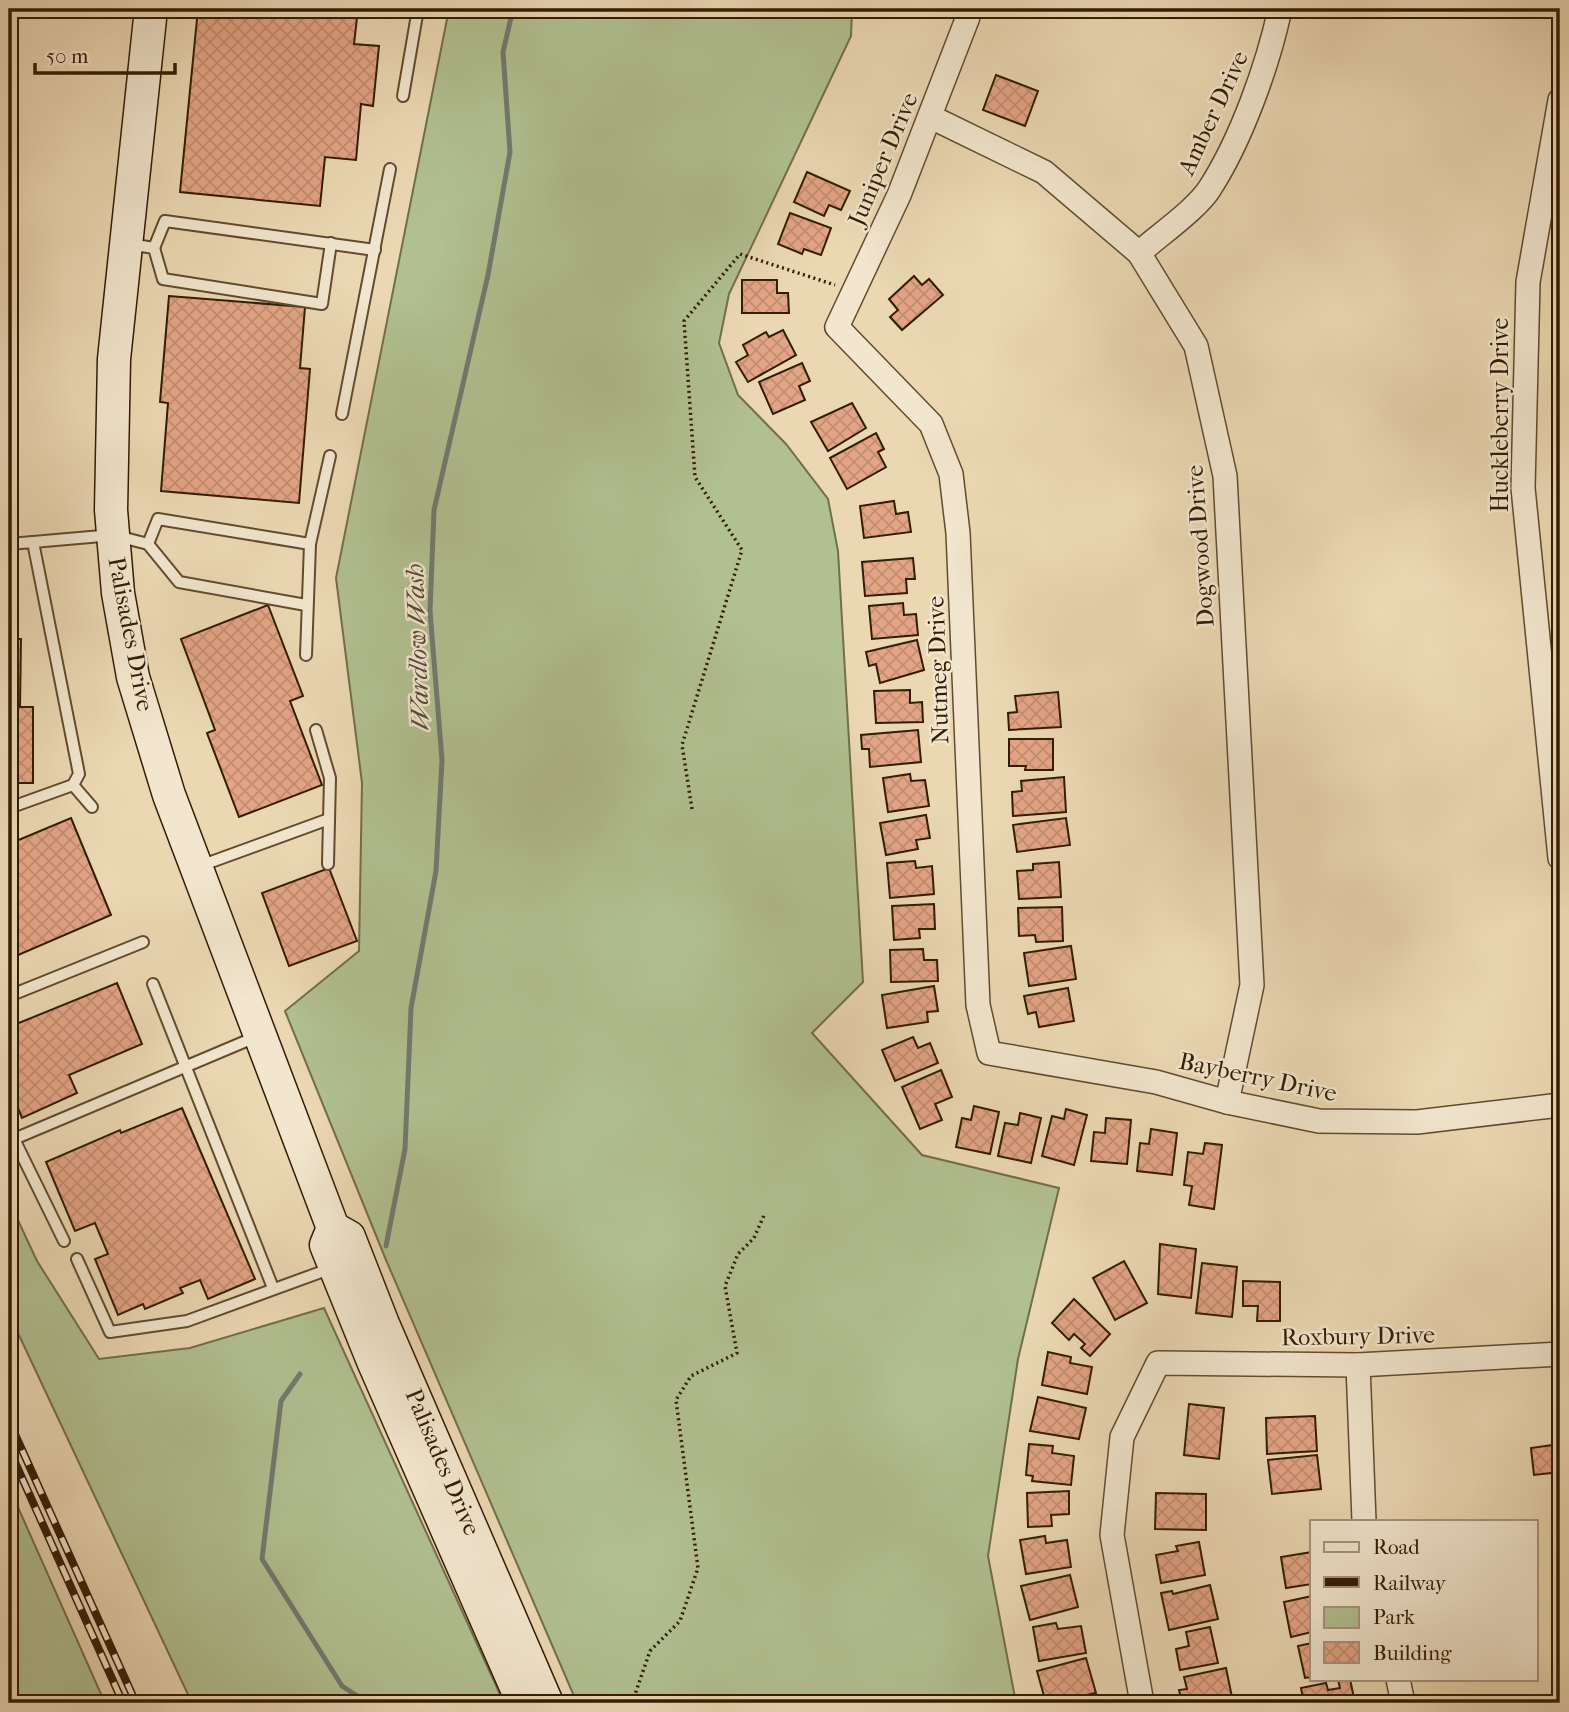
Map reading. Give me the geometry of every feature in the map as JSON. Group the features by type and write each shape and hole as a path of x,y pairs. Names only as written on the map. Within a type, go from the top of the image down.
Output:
{"street":[{"name":"Palisades Drive","path":"151,9 140,246 114,359 111,433 113,535 118,593 133,677 169,795 332,1228 326,1245 523,1703"},
{"name":"Juniper Drive","path":"837,327 899,195 931,117 968,17 968,9"},
{"name":"Amber Drive","path":"1139,253 1209,190 1242,124 1272,46 1280,9"},
{"name":"Huckleberry Drive","path":"1560,100 1528,282 1522,488 1560,858"},
{"name":"Dogwood Drive","path":"931,117 1044,172 1139,253 1196,346 1225,476 1252,985 1227,1102"},
{"name":"Nutmeg Drive","path":"837,327 931,424 951,474 958,533 978,1006 989,1053"},
{"name":"Bayberry Drive","path":"989,1053 1156,1082 1227,1102 1319,1121 1417,1122 1560,1105"},
{"name":"Palisades Drive","path":"332,1228 349,1237 383,1324 547,1703"},
{"name":"Roxbury Drive","path":"1142,1703 1112,1535 1122,1437 1158,1363 1358,1365 1560,1354"},
{"path":"1358,1365 1364,1520"},
{"path":"1398,1680 1403,1703"}],"lane":[{"path":"403,96 418,9"},
{"path":"342,414 390,169"},
{"path":"331,243 322,304 163,279 140,246 165,221 331,243 375,250"},
{"path":"306,655 310,544 330,456"},
{"path":"148,544 158,519 310,544"},
{"path":"9,544 113,535 148,544 179,582 306,605"},
{"path":"9,808 73,785 79,774 33,542"},
{"path":"316,730 330,778 328,864"},
{"path":"73,785 92,807"},
{"path":"197,867 329,819"},
{"path":"9,996 142,942"},
{"path":"153,984 273,1288"},
{"path":"15,1139 260,1035"},
{"path":"9,1125 64,1241"},
{"path":"77,1259 110,1332 187,1321 335,1267"}],"path":[{"path":"692,809 682,745 742,550 695,477 684,321 740,254 854,291"},
{"path":"632,1703 650,1651 680,1621 698,1568 676,1400 691,1377 737,1353 725,1286 738,1254 754,1238 765,1213"}],"green space":[{"path":"449,9 852,9 851,36 729,294 719,343 738,395 786,444 828,499 838,551 863,982 812,1033 922,1155 1059,1188 1018,1359 988,1556 1016,1703 577,1703 386,1260 285,1011 359,951 362,783 336,578"},
{"path":"9,1201 37,1261 99,1359 190,1348 324,1308 504,1703 192,1703 9,1314"},
{"path":"9,1487 105,1703 9,1703"}],"building":[{"path":"198,9 358,9 354,44 379,46 373,106 361,104 356,160 325,157 320,206 180,192"},
{"path":"996,75 1038,91 1025,126 983,110"},
{"path":"807,172 850,191 841,210 829,205 824,216 794,202"},
{"path":"790,213 831,228 821,255 804,249 802,254 778,244"},
{"path":"914,276 922,285 929,279 943,295 902,330 890,317 898,310 889,299"},
{"path":"742,280 777,280 777,293 788,293 789,313 742,313"},
{"path":"169,296 305,307 300,368 310,369 299,503 161,491 168,403 160,402"},
{"path":"783,330 796,355 748,382 736,362 748,355 743,345 766,332 769,337"},
{"path":"802,363 810,381 799,386 805,400 773,414 759,382"},
{"path":"852,403 866,428 828,451 811,422"},
{"path":"876,433 884,449 878,452 886,467 847,489 830,458"},
{"path":"894,501 896,514 908,512 911,532 864,538 860,506"},
{"path":"913,558 915,579 906,579 907,593 865,596 862,562"},
{"path":"903,603 904,615 916,614 918,635 872,639 869,606"},
{"path":"268,605 303,696 290,701 322,785 239,817 207,733 215,730 181,639"},
{"path":"9,639 21,639 20,707 33,707 33,783 9,783"},
{"path":"917,640 924,670 880,683 876,664 869,666 866,652"},
{"path":"910,690 910,703 922,702 923,722 876,723 874,691"},
{"path":"1058,692 1061,727 1009,730 1008,713 1017,712 1015,696"},
{"path":"918,730 921,762 870,767 869,749 862,749 861,735"},
{"path":"1009,739 1053,739 1053,770 1025,770 1026,766 1009,766"},
{"path":"910,774 911,781 925,780 929,806 888,812 883,778"},
{"path":"1064,777 1066,812 1013,816 1012,792 1022,791 1021,781"},
{"path":"926,815 930,838 916,840 918,849 886,855 880,823"},
{"path":"71,818 111,915 9,959 9,844"},
{"path":"1066,818 1070,845 1017,852 1013,825"},
{"path":"915,861 916,868 932,866 934,894 890,898 887,863"},
{"path":"1059,862 1061,897 1019,899 1017,871 1033,870 1033,864"},
{"path":"329,868 357,941 289,966 262,893"},
{"path":"934,904 935,929 919,929 920,938 894,940 892,906"},
{"path":"1062,907 1063,941 1036,942 1035,935 1019,936 1018,908"},
{"path":"1071,946 1076,979 1029,986 1024,953"},
{"path":"923,949 924,960 937,960 938,981 891,982 890,950"},
{"path":"117,983 142,1044 69,1075 77,1093 22,1118 9,1086 9,1027"},
{"path":"934,986 938,1011 927,1012 928,1022 887,1028 882,995"},
{"path":"1068,988 1074,1021 1039,1027 1036,1012 1028,1014 1024,996"},
{"path":"913,1037 918,1048 930,1043 938,1063 895,1081 882,1050"},
{"path":"941,1070 952,1097 935,1104 942,1120 920,1129 902,1087"},
{"path":"974,1106 999,1112 990,1154 956,1147 962,1118 971,1120"},
{"path":"182,1108 255,1279 208,1299 200,1280 180,1288 183,1293 145,1309 143,1304 118,1315 95,1259 108,1254 95,1223 75,1231 46,1162 120,1130 121,1133"},
{"path":"1066,1109 1087,1115 1074,1165 1042,1156 1052,1116 1064,1119"},
{"path":"1020,1113 1041,1118 1031,1163 998,1156 1005,1123 1018,1125"},
{"path":"1106,1118 1131,1120 1127,1164 1091,1161 1094,1132 1105,1133"},
{"path":"1151,1129 1177,1133 1172,1175 1137,1171 1140,1143 1149,1144"},
{"path":"1205,1143 1222,1145 1214,1209 1189,1205 1192,1186 1184,1185 1188,1152 1203,1154"},
{"path":"1160,1244 1196,1249 1191,1298 1158,1294"},
{"path":"1124,1261 1147,1303 1115,1320 1093,1278"},
{"path":"1202,1263 1237,1267 1232,1317 1196,1313"},
{"path":"1243,1281 1280,1282 1280,1321 1257,1321 1258,1306 1243,1306"},
{"path":"1074,1299 1110,1334 1090,1356 1081,1348 1085,1344 1074,1334 1069,1340 1052,1323"},
{"path":"1048,1352 1071,1357 1070,1363 1092,1367 1087,1394 1042,1385"},
{"path":"1038,1397 1086,1408 1079,1439 1030,1431"},
{"path":"1189,1404 1224,1408 1219,1459 1184,1455"},
{"path":"1315,1416 1317,1451 1267,1454 1266,1418"},
{"path":"1029,1444 1053,1446 1052,1453 1074,1456 1071,1485 1032,1481 1033,1476 1026,1475"},
{"path":"1560,1444 1560,1472 1534,1475 1531,1448"},
{"path":"1317,1455 1321,1489 1272,1494 1268,1460"},
{"path":"1069,1491 1069,1514 1051,1515 1052,1526 1028,1527 1027,1493"},
{"path":"1156,1493 1206,1494 1206,1530 1155,1529"},
{"path":"1045,1536 1046,1543 1067,1540 1071,1567 1026,1574 1020,1540"},
{"path":"1199,1542 1205,1575 1161,1583 1156,1555 1178,1551 1176,1546"},
{"path":"1310,1552 1310,1584 1286,1588 1281,1557"},
{"path":"1070,1575 1078,1607 1030,1620 1021,1586"},
{"path":"1210,1585 1218,1619 1169,1630 1161,1593 1172,1591 1173,1594"},
{"path":"1310,1596 1310,1632 1291,1637 1284,1602"},
{"path":"1056,1623 1058,1629 1081,1626 1086,1653 1039,1661 1033,1627"},
{"path":"1210,1627 1218,1663 1180,1670 1176,1649 1189,1646 1186,1632"},
{"path":"1310,1643 1310,1677 1305,1678 1298,1646"},
{"path":"1086,1658 1096,1693 1046,1703 1037,1671"},
{"path":"1226,1668 1233,1702 1206,1703 1205,1700 1182,1703 1179,1690 1187,1689 1184,1677"},
{"path":"1338,1680 1350,1680 1355,1703 1304,1703 1301,1688 1326,1683 1328,1690 1340,1688"}],"waterway":[{"name":"Wardlow Wash","path":"386,1246 405,1149 411,1008 436,871 442,760 430,611 434,510 488,275 510,152 503,52 513,9"},
{"name":"Wardlow Wash","path":"300,1374 281,1401 262,1559 342,1686 368,1703"}],"railway":[{"path":"9,1421 136,1703"},
{"path":"9,1449 123,1703"}]}
